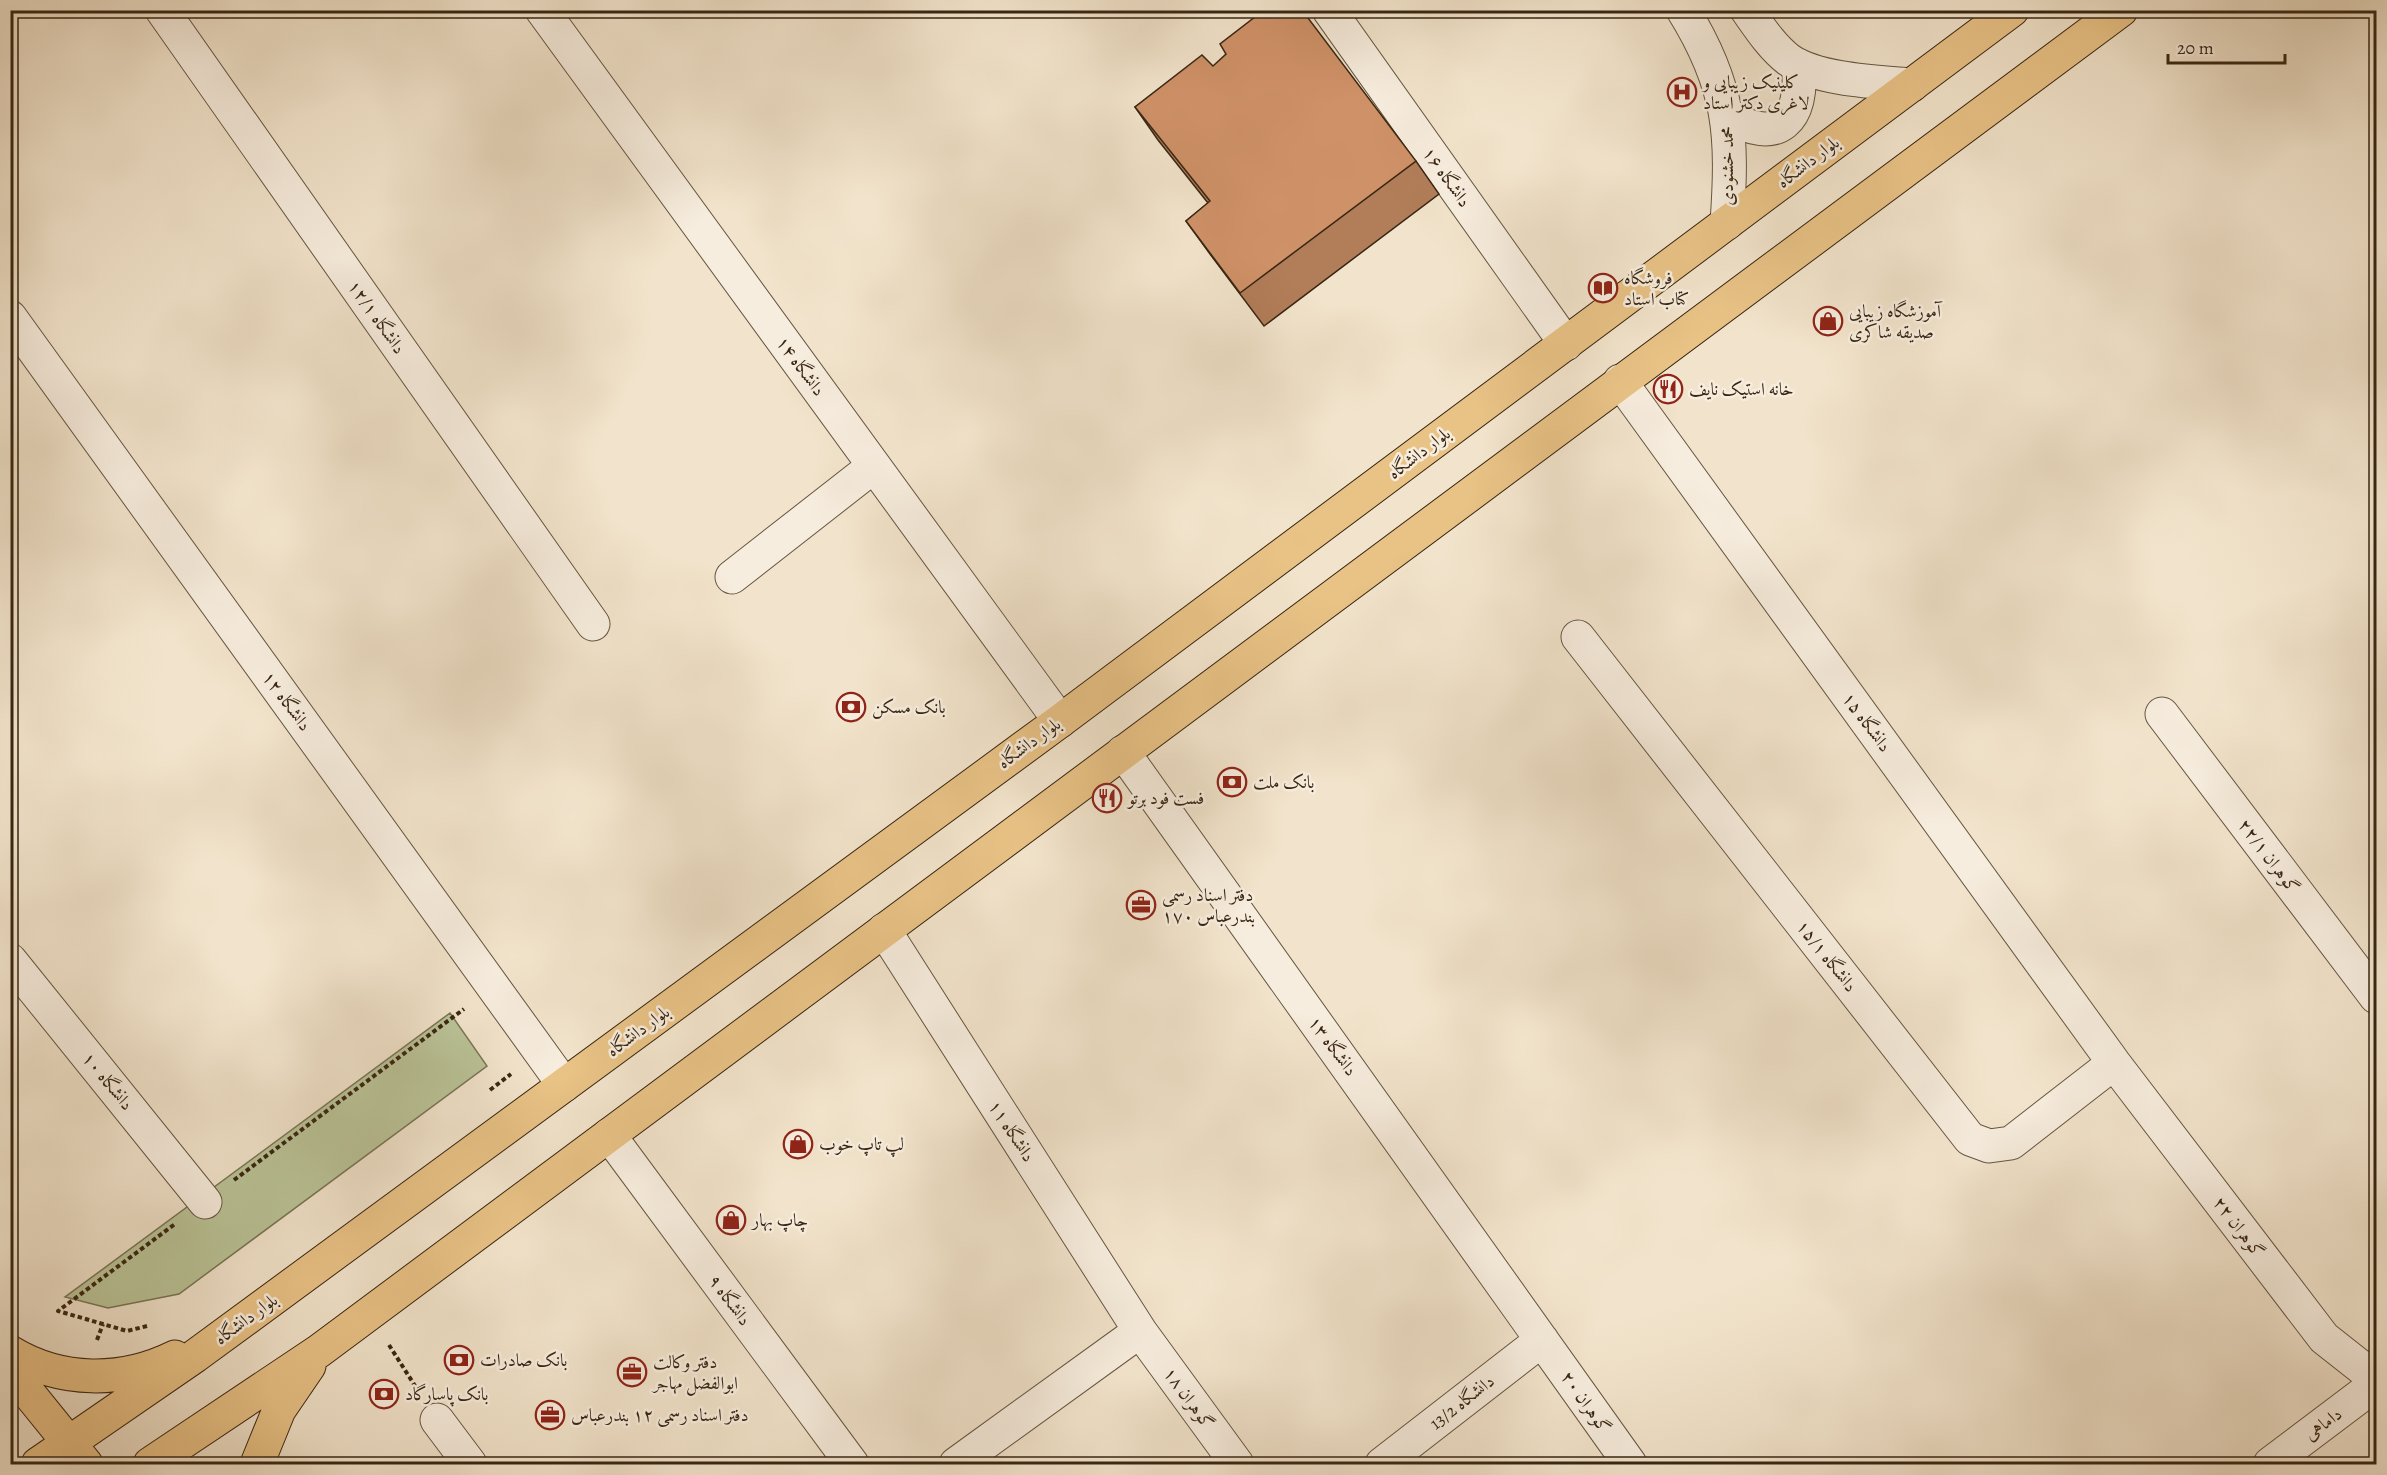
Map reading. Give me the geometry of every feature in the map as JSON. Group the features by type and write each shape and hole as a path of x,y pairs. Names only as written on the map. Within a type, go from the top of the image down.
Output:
{"main road":[{"name":"بلوار دانشگاه","path":"38,1464 76,1453 235,1327 1060,721 2012,10"},
{"path":"150,1464 319,1351 2121,10"},
{"path":"10,1352 58,1373 105,1377 159,1365 235,1327"},
{"path":"257,1464 279,1410 319,1351"},
{"path":"10,1370 76,1453"}],"street":[{"name":"دانشگاه ۱۲/۱","path":"162,10 593,624"},
{"name":"دانشگاه ۱۴","path":"543,10 1060,721"},
{"name":"دانشگاه ۱۶","path":"1329,10 1566,344"},
{"name":"محمد خشنودی","path":"1683,10 1701,39 1714,68 1727,115 1731,155 1727,223"},
{"path":"1747,10 1779,50 1798,65 1839,76 1912,85"},
{"path":"1727,115 1754,129 1768,131 1784,124 1797,107 1798,65"},
{"name":"دانشگاه ۱۲","path":"10,317 564,1085"},
{"name":"دانشگاه ۱۵","path":"1620,381 2114,1063"},
{"path":"732,577 874,466"},
{"name":"دانشگاه ۱۵/۱","path":"1578,637 1970,1139 1989,1146 2011,1143 2114,1063"},
{"name":"گوهران ۲۲/۱","path":"2162,714 2376,997"},
{"name":"دانشگاه ۱۳","path":"1123,752 1542,1340"},
{"name":"دانشگاه ۱۱","path":"884,930 1140,1331"},
{"name":"دانشگاه ۱۰","path":"10,960 205,1202"},
{"name":"گوهران ۲۲","path":"2114,1063 2324,1338 2376,1379"},
{"name":"دانشگاه ۹","path":"609,1135 852,1464"},
{"path":"956,1464 1140,1331"},
{"name":"گوهران ۱۸","path":"1140,1331 1237,1464"},
{"name":"دانشگاه 13/2","path":"1382,1464 1542,1340"},
{"name":"گوهران ۲۰","path":"1542,1340 1630,1464"},
{"name":"داماهی","path":"2270,1464 2376,1384"},
{"path":"437,1420 470,1464"}],"path":[{"path":"158,1323 127,1331 58,1311 494,987"},
{"path":"485,1094 540,1051"},
{"path":"369,1314 437,1420"}],"green space":[{"path":"450,1013 487,1066 179,1294 108,1308 65,1297"}],"building":[{"path":"1264,10 1302,10 1416,161 1240,293 1186,221 1210,201 1135,107 1202,55 1213,66 1226,54 1220,44"}],"place":[{"name":"کلینیک زیبایی و لاغری دکتر استاد","path":"1682,92"},
{"name":"فروشگاه کتاب استاد","path":"1603,288"},
{"name":"آموزشگاه زیبایی صدیقه شاکری","path":"1828,321"},
{"name":"خانه استیک نایف","path":"1668,389"},
{"name":"بانک مسکن","path":"851,707"},
{"name":"بانک ملت","path":"1232,782"},
{"name":"فست فود برتو","path":"1107,798"},
{"name":"دفتر اسناد رسمی ۱۷۰ بندرعباس","path":"1141,905"},
{"name":"لپ تاپ خوب","path":"798,1144"},
{"name":"چاپ بهار","path":"731,1220"},
{"name":"بانک صادرات","path":"459,1360"},
{"name":"دفتر وکالت ابوالفضل مهاجر","path":"632,1372"},
{"name":"بانک پاسارگاد","path":"384,1394"},
{"name":"دفتر اسناد رسمی ۱۲ بندرعباس","path":"550,1415"}]}
